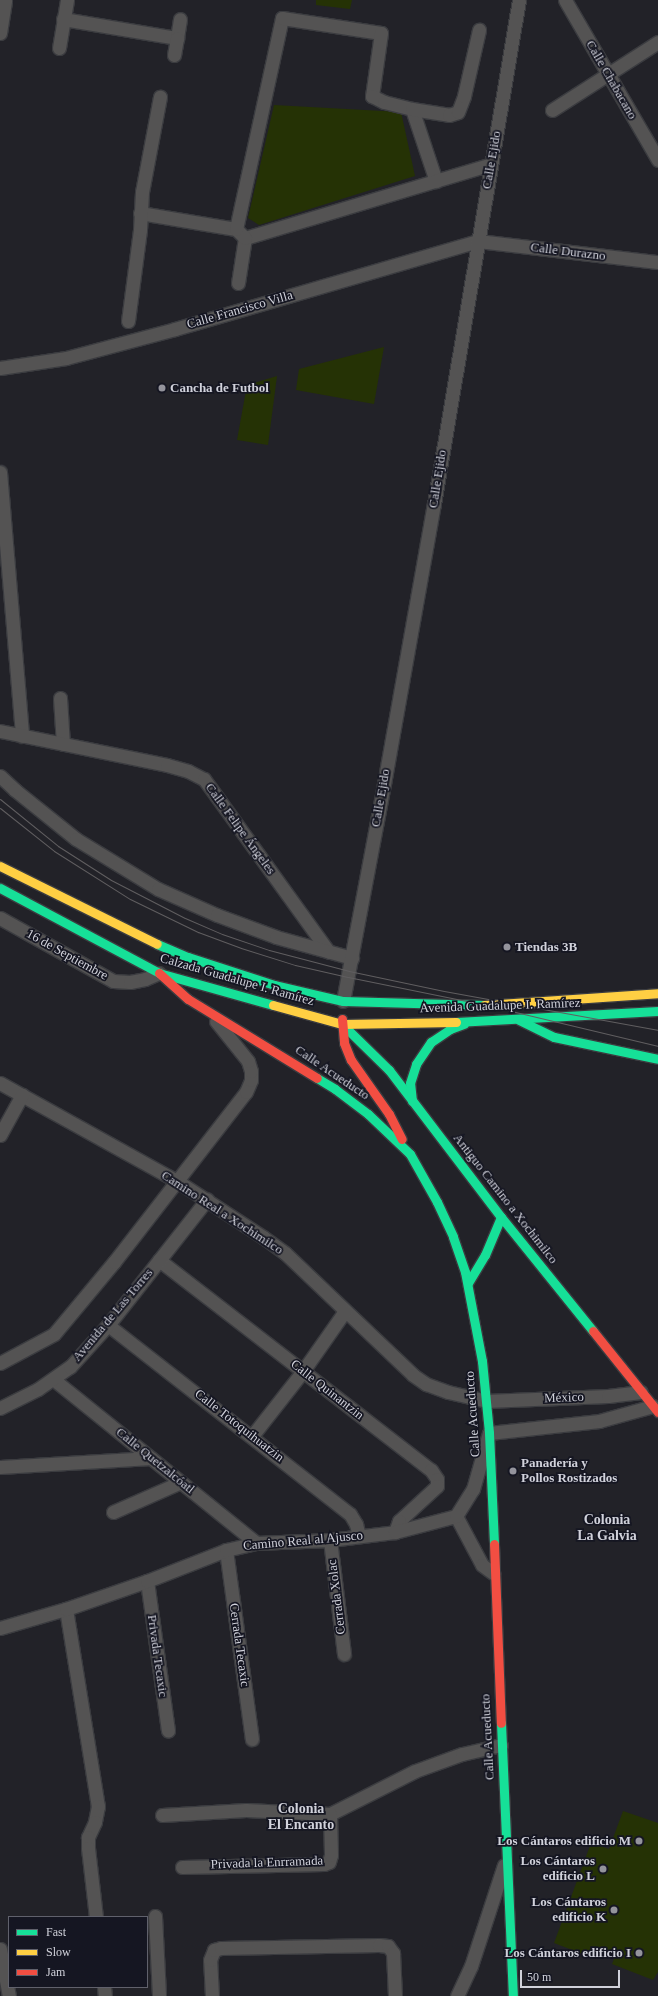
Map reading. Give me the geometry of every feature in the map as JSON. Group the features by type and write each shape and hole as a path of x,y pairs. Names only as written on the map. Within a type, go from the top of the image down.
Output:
{"main road":[{"name":"Calzada Guadalupe I. Ramírez","path":"0,866 155,943 188,957 274,985 343,1001"},
{"name":"Calzada Guadalupe I. Ramírez","path":"0,888 159,974 342,1024"},
{"name":"Calle Acueducto","path":"159,974 188,999 336,1089 368,1114 410,1154 440,1209 453,1237 468,1283 482,1361 486,1401 513,1996"},
{"name":"Avenida Guadalupe I. Ramírez","path":"343,1001 404,1004 486,1005 658,993"},
{"path":"343,1001 342,1024 344,1043 351,1060 389,1114 410,1154"},
{"name":"Avenida Guadalupe I. Ramírez","path":"342,1024 471,1022 658,1011"},
{"path":"516,1019 554,1037 658,1059"},
{"path":"412,1101 410,1083 416,1064 430,1042 450,1029 471,1022"},
{"name":"Antiguo Camino a Xochimilco","path":"342,1024 360,1039 389,1070 502,1217 655,1409"},
{"path":"468,1283 485,1254 502,1217"}],"street":[{"path":"0,33 5,0"},
{"path":"59,48 67,0"},
{"name":"Calle Ejido","path":"343,1001 434,504 519,0"},
{"name":"Calle Chabacano","path":"565,0 657,158"},
{"path":"63,18 177,38"},
{"path":"238,283 241,234 282,18 381,33 372,96 384,102 412,109 449,115 458,112 464,96 479,30"},
{"path":"174,54 180,19"},
{"path":"552,110 658,42"},
{"path":"128,321 140,230 140,213 160,97"},
{"path":"412,109 436,181"},
{"path":"140,213 241,234 436,181 491,164"},
{"name":"Calle Durazno","path":"478,241 658,262"},
{"name":"Calle Francisco Villa","path":"0,368 66,358 478,241"},
{"path":"0,472 22,736"},
{"path":"60,698 63,744"},
{"name":"Calle Felipe Ángeles","path":"0,731 167,765 188,771 204,779 329,952"},
{"path":"0,776 15,790 76,839 158,889 217,915 261,931 352,958"},
{"name":"16 de Septiembre","path":"0,918 113,981 130,982 159,974"},
{"path":"0,1363 54,1334 114,1262 246,1092 251,1080 251,1071 248,1062 210,1013"},
{"name":"Camino Real a Xochimilco","path":"0,1083 177,1180 285,1253 413,1375 426,1384 448,1392 486,1401"},
{"path":"0,1135 22,1095"},
{"name":"Avenida de Las Torres","path":"0,1408 38,1389 70,1367 108,1325 207,1199"},
{"name":"Calle Quinantzin","path":"159,1260 431,1470 437,1479 437,1486 399,1521 395,1532"},
{"path":"252,1436 303,1371 345,1311"},
{"name":"Calle Totoquihuatzin","path":"108,1325 350,1514 356,1524 359,1536"},
{"name":"Calle Quetzalcóatl","path":"53,1380 256,1543"},
{"name":"México","path":"486,1401 608,1396 641,1392"},
{"path":"493,1573 482,1565 456,1516 473,1489 488,1433 599,1421 655,1409"},
{"path":"0,1467 151,1458"},
{"path":"113,1512 181,1482"},
{"name":"Camino Real al Ajusco","path":"0,1628 66,1609 147,1581 226,1550 256,1543 330,1540 395,1532 456,1516"},
{"name":"Cerrada Xolac","path":"330,1540 344,1654"},
{"name":"Cerrada Tecaxic","path":"226,1550 252,1739"},
{"name":"Privada Tecaxic","path":"147,1581 168,1731"},
{"path":"66,1609 98,1806 95,1822 88,1837 96,1916"},
{"path":"162,1815 246,1810 330,1814 415,1771 462,1754 501,1745"},
{"name":"Privada la Enrramada","path":"182,1867 324,1864 329,1862 331,1855 330,1814"},
{"path":"457,1996 471,1966 507,1858"},
{"path":"155,1916 159,1996"},
{"path":"212,1996 210,1960 214,1950 220,1948 378,1945 388,1946 393,1953 396,1996"},
{"path":"0,1950 9,1996"}],"green space":[{"path":"316,0 352,0 350,9 316,5"},
{"path":"274,105 401,112 415,176 259,225 248,218"},
{"path":"384,347 374,404 296,390 299,369"},
{"path":"277,376 268,445 237,440 247,385"},
{"path":"623,1811 658,1823 658,1972 653,1980 612,1964 616,1954 598,1947 593,1958 554,1943 591,1843 609,1849"}],"tram line":[{"path":"0,799 58,846 111,880 185,918 222,934 269,950 349,971 444,991 658,1030"},
{"path":"0,808 54,851 130,899 198,932 241,948 295,965 486,1005 658,1046"}],"traffic: fast":[{"path":"0,888 159,973 273,1005"},
{"path":"157,944 188,957 274,985 343,1001 484,1005"},
{"path":"456,1022 658,1011"},
{"path":"519,1020 554,1037 658,1059"},
{"path":"342,1024 389,1070 501,1217 593,1331"},
{"path":"412,1101 410,1083 416,1064 431,1042 450,1029 464,1024"},
{"path":"317,1078 335,1089 368,1114 410,1154 437,1202 453,1237 465,1272 482,1361 489,1433 494,1544"},
{"path":"468,1283 485,1255 501,1217"},
{"path":"501,1723 513,1996"}],"traffic: slow":[{"path":"0,866 157,944"},
{"path":"484,1005 658,993"},
{"path":"273,1005 342,1024 456,1022"}],"traffic: jam":[{"path":"159,973 188,999 317,1078"},
{"path":"342,1019 344,1043 351,1060 389,1114 402,1139"},
{"path":"593,1331 658,1412"},
{"path":"494,1544 501,1723"}],"place":[{"name":"Cancha de Futbol","path":"162,388"},
{"name":"Tiendas 3B","path":"507,947"},
{"name":"Panadería y Pollos Rostizados","path":"513,1471"},
{"name":"Los Cántaros edificio M","path":"639,1841"},
{"name":"Los Cántaros edificio L","path":"603,1869"},
{"name":"Los Cántaros edificio K","path":"614,1910"},
{"name":"Los Cántaros edificio I","path":"639,1953"}],"district":[{"name":"Colonia La Galvia","path":"607,1528"},
{"name":"Colonia El Encanto","path":"301,1818"}]}
